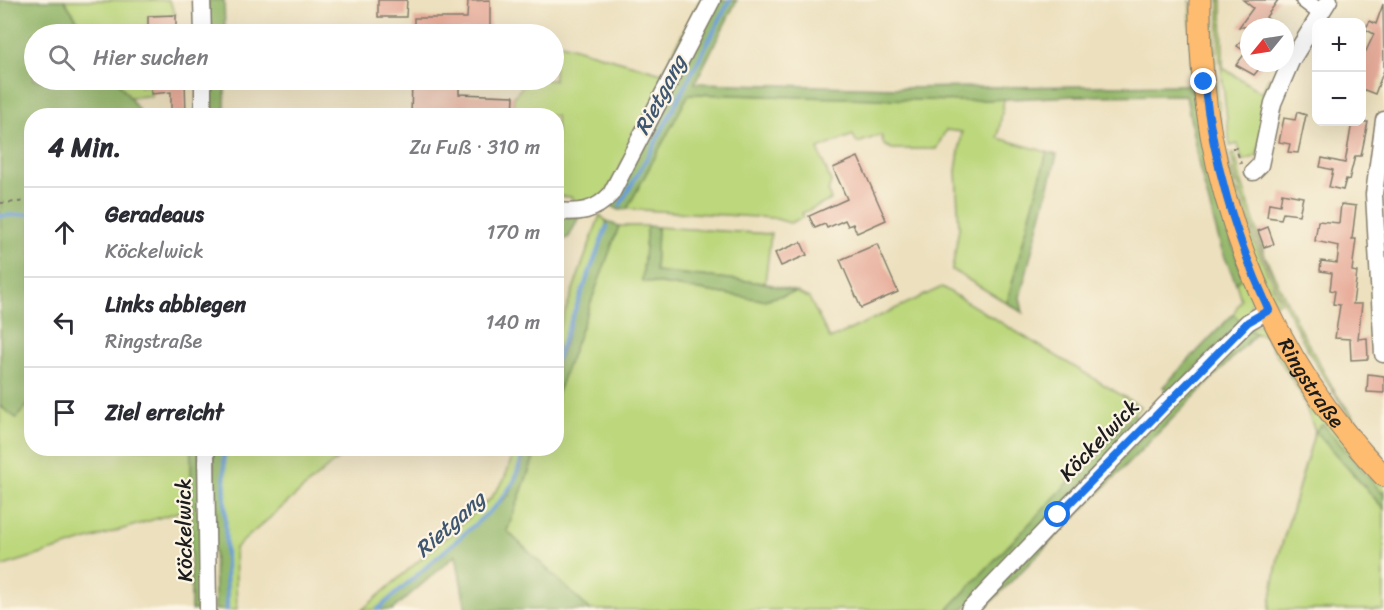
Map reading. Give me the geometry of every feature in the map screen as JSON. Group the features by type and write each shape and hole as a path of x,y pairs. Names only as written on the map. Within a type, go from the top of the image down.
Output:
{"main road":[{"name":"Ringstraße","path":"1200,0 1204,82 1215,159 1237,234 1288,349 1331,415 1384,476"}],"street":[{"path":"202,0 203,24"},
{"path":"564,212 588,211 601,205 610,194 712,0"},
{"path":"1253,172 1260,165 1273,103 1291,61 1325,6 1304,0"},
{"path":"203,90 203,108"},
{"path":"1383,354 1374,194 1384,120"},
{"name":"Köckelwick","path":"969,610 1186,384 1248,322 1269,310"},
{"name":"Köckelwick","path":"206,456 208,610"}],"path":[{"path":"1230,156 1228,148 1236,148 1244,169 1253,172"},
{"path":"0,203 24,202"}],"green space":[{"path":"0,0 64,0 80,24 24,24 24,90 124,90 137,108 24,108 24,409 16,418 0,406"},
{"path":"64,0 169,0 176,15 148,16 148,24 80,24"},
{"path":"208,0 224,0 225,24 208,24"},
{"path":"700,0 707,0 606,194 577,209 571,197 564,196 564,108 513,108 514,96 519,90 564,90 564,45 662,73"},
{"path":"715,0 737,0 695,83 895,88 1191,85 1196,100 1201,140 1207,164 1243,277 1236,283 1221,248 1199,166 1186,95 1076,96 963,101 689,94 627,209 619,210 612,206 611,200"},
{"path":"1190,0 1254,291 1249,312 1241,321 1233,314 1241,300 1236,283 1243,277 1207,164 1196,100 1191,85"},
{"path":"1206,0 1214,0 1217,82 1221,124 1229,164 1252,234 1280,301 1276,304 1247,245 1214,119"},
{"path":"1219,0 1222,0 1223,68 1262,93 1269,77 1274,79 1257,156 1242,161 1238,144 1230,146 1219,49"},
{"path":"124,90 151,90 151,96 129,97"},
{"path":"209,90 225,90 225,108 209,108"},
{"path":"688,94 963,101 1004,99 998,138 1047,152 1007,303 952,270 959,228 956,171 962,132 946,130 936,149 892,149 884,145 881,135 857,143 853,135 818,149 831,182 828,192 831,200 802,213 804,217 790,223 773,218 627,209"},
{"path":"1047,152 1057,155 1020,297 1023,313 1007,303"},
{"path":"1231,154 1235,154 1265,256 1300,329 1337,395 1384,457 1359,429 1335,394 1290,315 1270,273 1254,231 1240,191"},
{"path":"600,215 607,222 564,344 564,315"},
{"path":"564,216 579,217 569,237 564,240"},
{"path":"607,222 619,226 564,375 564,344"},
{"path":"619,226 647,226 642,281 763,300 796,292 809,298 830,339 942,287 1141,407 947,610 590,610 507,531 534,456 564,456 564,375"},
{"path":"647,226 657,227 655,271 765,283 796,292 763,300 642,281"},
{"path":"657,227 771,234 765,283 655,271"},
{"path":"1233,314 1241,321 1171,394 1163,387"},
{"path":"1263,324 1269,327 1384,486 1384,495 1315,431 1300,392 1264,335 1256,334 1247,328"},
{"path":"1247,328 1256,334 983,610 975,610"},
{"path":"0,406 16,417 24,409 24,456 191,456 191,508 0,567"},
{"path":"1134,414 1142,422 963,610 947,610"},
{"path":"1323,424 1384,495 1384,509 1315,431"},
{"path":"1315,431 1384,509 1384,610 1269,610 1278,558"},
{"path":"191,456 200,456 203,610 191,610"},
{"path":"213,456 224,456 228,610 215,610"},
{"path":"224,456 341,456 235,548 237,610 228,610"},
{"path":"513,456 524,456 509,495 375,610 362,610 490,499 504,480"},
{"path":"524,456 534,456 507,531 590,610 466,610 456,555 392,610 375,610 509,495"}],"building":[{"path":"378,0 407,0 406,17 378,17"},
{"path":"490,0 490,24 414,24 414,18 467,18 468,1"},
{"path":"1243,0 1278,0 1267,18 1246,18 1253,8"},
{"path":"1383,4 1384,70 1375,94 1366,91 1366,51 1374,34 1366,27 1370,21 1376,24"},
{"path":"176,15 176,24 148,24 148,16"},
{"path":"151,90 185,90 186,108 171,108 171,92 151,94"},
{"path":"412,90 459,90 459,94 514,96 513,108 411,108"},
{"path":"1297,112 1306,115 1298,153 1288,152 1290,144 1279,142 1284,118 1295,120"},
{"path":"1368,122 1361,156 1355,156 1349,180 1346,179 1343,190 1329,187 1333,170 1320,167 1322,158 1345,163 1351,126 1366,126"},
{"path":"858,157 886,220 857,233 853,224 848,226 845,220 827,228 825,224 815,228 809,216 847,199 833,168"},
{"path":"1282,193 1303,197 1299,215 1283,213 1281,219 1267,217 1269,203 1280,205"},
{"path":"1341,204 1356,206 1352,239 1356,239 1352,271 1357,272 1353,304 1362,304 1358,339 1367,338 1368,359 1351,360 1350,339 1335,338 1340,305 1333,304 1335,291 1330,290 1332,273 1320,271 1321,261 1337,263 1339,246 1315,241 1318,221 1339,223"},
{"path":"1268,227 1274,244 1264,247 1258,231"},
{"path":"801,242 807,255 781,266 775,253"},
{"path":"877,244 898,292 861,308 840,260"},
{"path":"1368,374 1384,376 1384,393 1367,392"}],"waterway":[{"name":"Rietgang","path":"620,205 730,0"},
{"path":"0,216 24,214"},
{"name":"Rietgang","path":"564,339 607,226"},
{"path":"224,456 227,610"},
{"name":"Rietgang","path":"377,610 497,505 514,482 522,456"}],"route":[{"path":"1058,515 1248,322 1269,310 1249,266 1226,200 1215,159 1204,82"}]}
